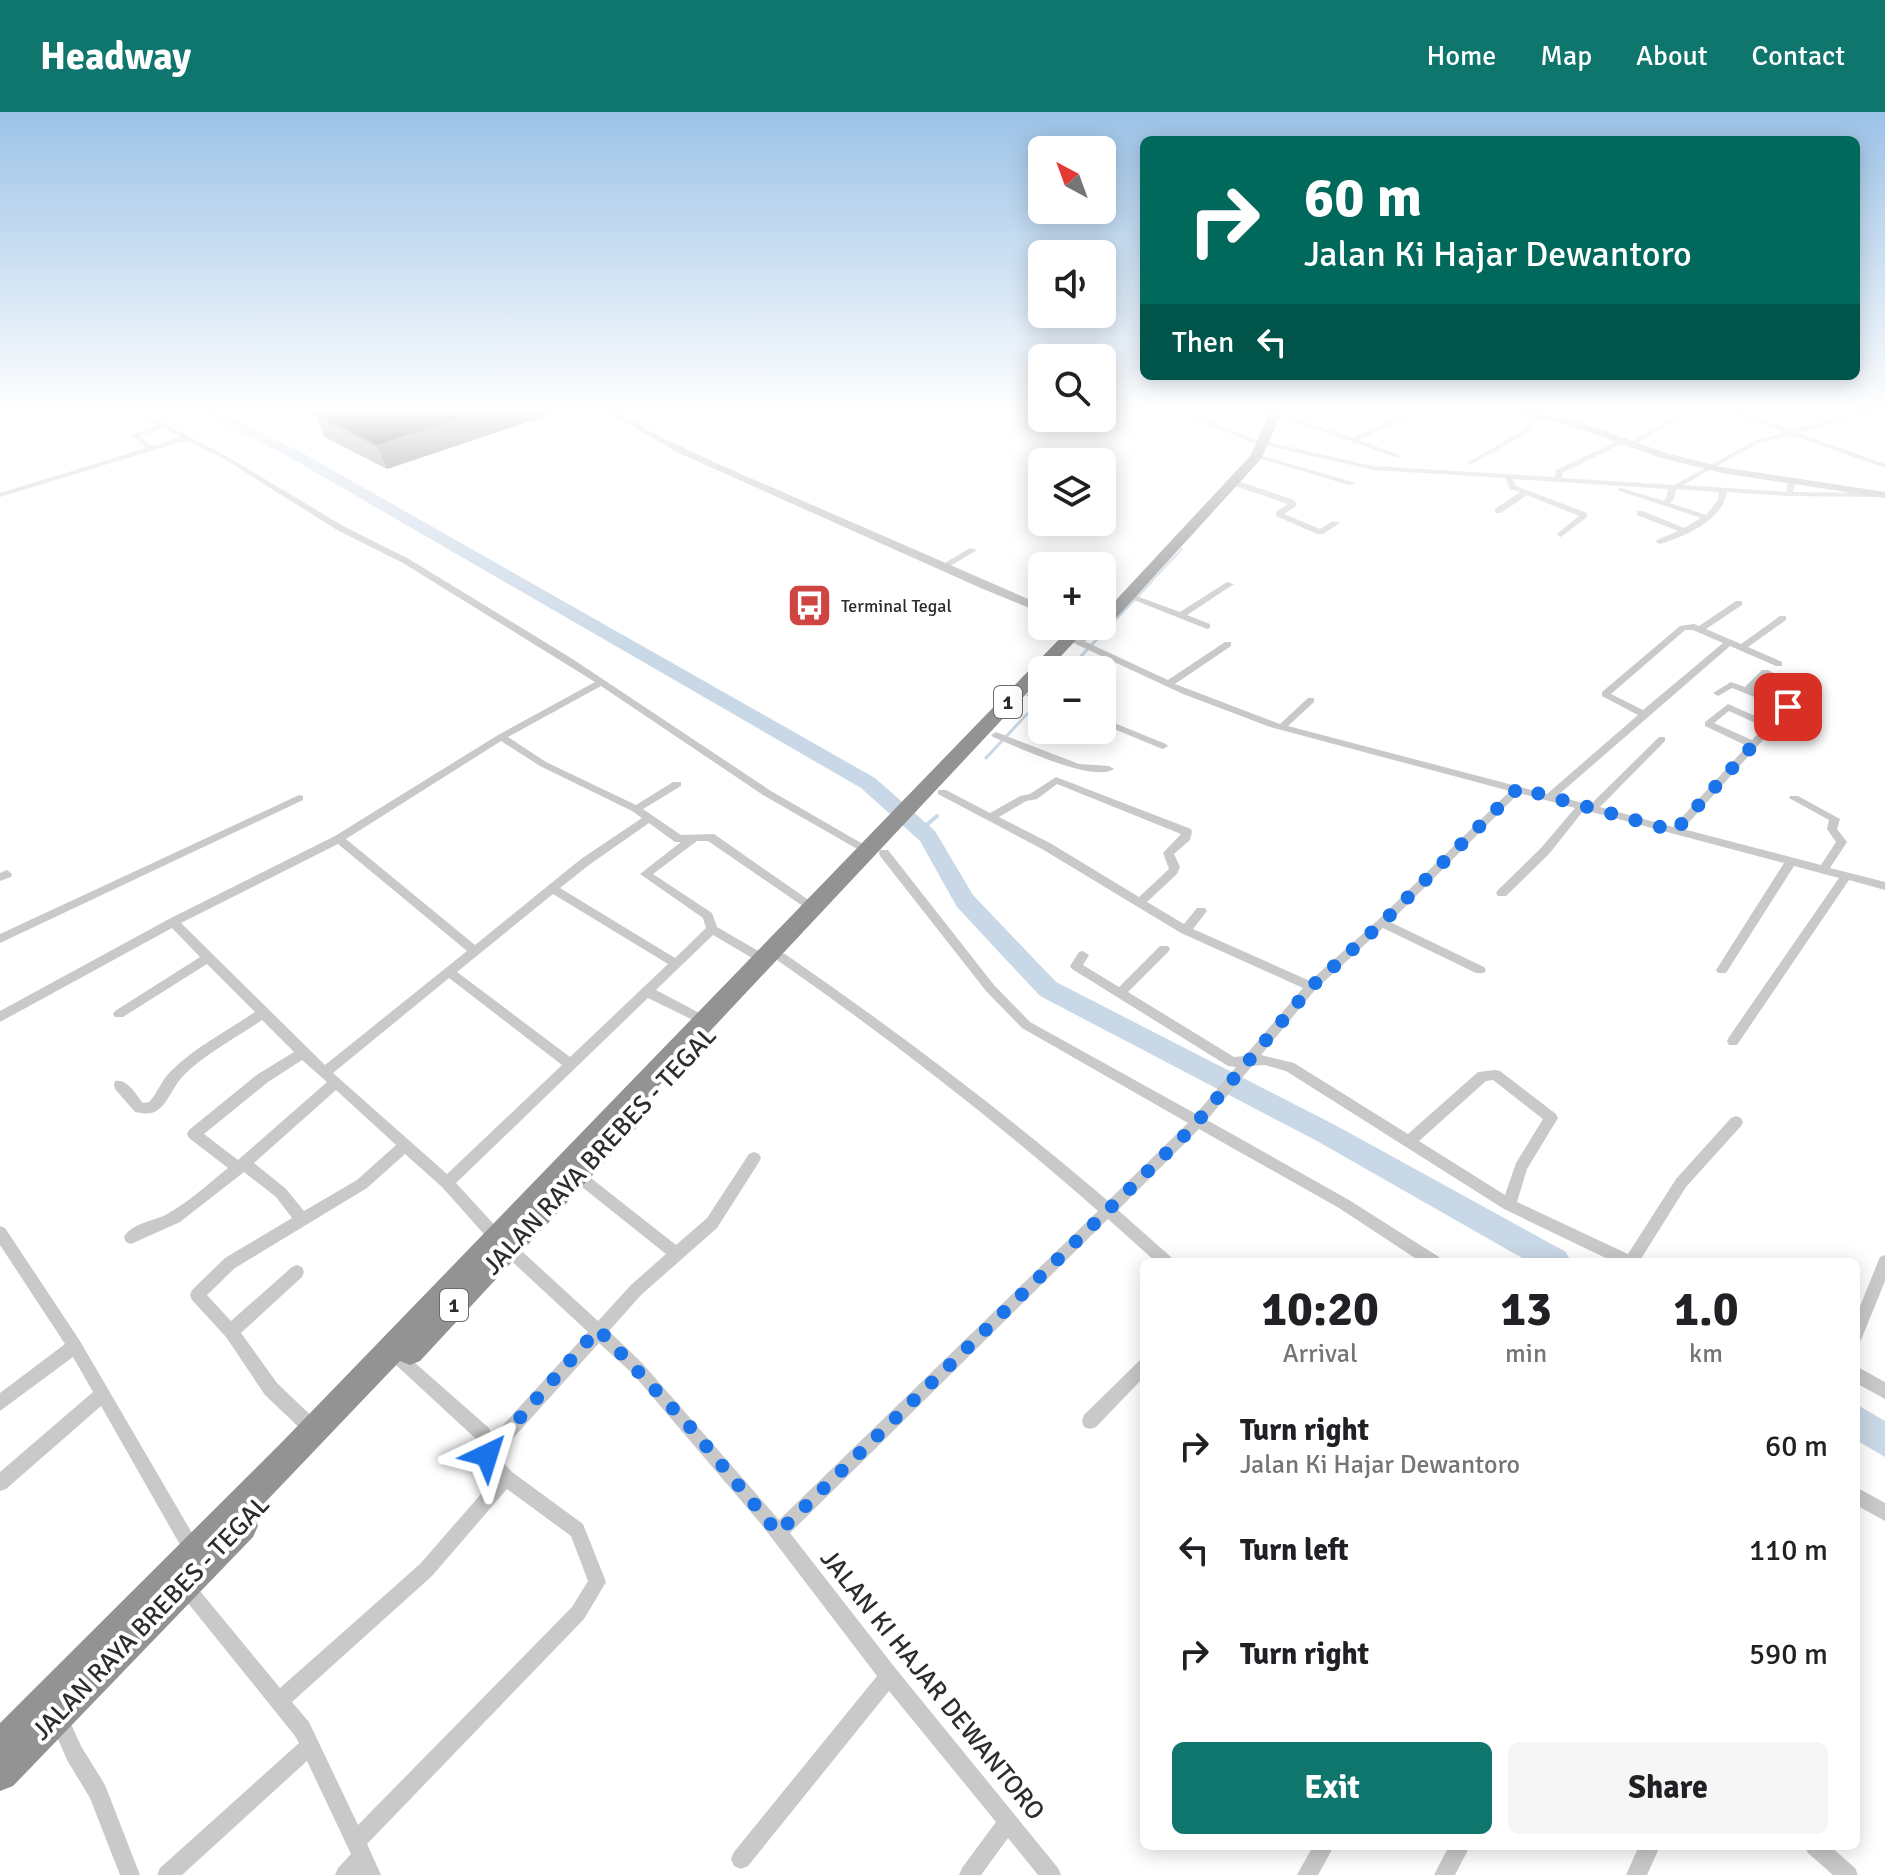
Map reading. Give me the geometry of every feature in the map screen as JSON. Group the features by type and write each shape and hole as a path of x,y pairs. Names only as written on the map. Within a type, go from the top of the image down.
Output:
{"highway":[{"name":"1","path":"1116,589 1149,551 1216,490"},
{"name":"1","path":"1116,611 1133,598 1229,490"},
{"name":"1","path":"932,795 1079,640"},
{"name":"1","path":"1067,656 1080,640"},
{"name":"1","path":"932,795 1003,737 1028,706"},
{"name":"JALAN RAYA BREBES - TEGAL","path":"0,1773 194,1568 401,1360 703,1020 772,958 932,795"},
{"name":"JALAN RAYA BREBES - TEGAL","path":"0,1748 194,1568 314,1430 503,1243 577,1175 814,908 887,842"}],"main road":[{"path":"765,490 990,592 1028,604"},
{"path":"1856,490 1885,494"},
{"path":"777,496 824,513 942,567 1028,613"}],"street":[{"path":"279,490 340,528 406,561 602,682 767,793 887,842 1020,1020 1068,1051 1202,1116 1428,1258"},
{"path":"1256,490 1291,502 1293,504 1279,514 1320,532 1336,523"},
{"path":"1522,490 1584,515 1561,535"},
{"path":"1625,490 1705,517"},
{"path":"1663,490 1724,494 1885,494"},
{"path":"1665,504 1671,491"},
{"path":"1498,511 1526,492"},
{"path":"1660,542 1686,532 1716,511 1724,494"},
{"path":"1640,513 1686,532"},
{"path":"942,567 973,550"},
{"path":"1181,615 1230,584"},
{"path":"1133,598 1207,626"},
{"path":"1699,630 1739,603"},
{"path":"1742,648 1783,618"},
{"path":"1644,714 1605,694 1683,628 1699,630 1779,664"},
{"path":"1095,640 1169,684 1282,727 1885,886"},
{"path":"1551,796 1728,643"},
{"path":"1169,684 1228,644"},
{"path":"1675,831 1788,707 1801,688 1763,673 1747,691"},
{"path":"0,1017 173,922 339,839 501,737 602,682"},
{"path":"1718,693 1728,684 1788,707"},
{"path":"1282,727 1311,700"},
{"path":"1754,745 1708,724 1728,707 1771,726"},
{"path":"1116,727 1163,746"},
{"path":"501,737 543,764 636,809 679,839 707,836 717,841 814,908"},
{"path":"1003,737 1073,765 1109,769"},
{"path":"1502,893 1587,807 1662,739"},
{"path":"991,817 1024,798 1033,797 1056,780 1187,832 1186,837 1168,853 1175,867 1173,871 1139,903"},
{"path":"636,809 677,784"},
{"path":"778,1533 1202,1116 1311,987 1382,923 1518,788"},
{"path":"932,795 991,817 1185,930 1311,987"},
{"path":"0,939 299,798"},
{"path":"1794,798 1835,819 1832,829 1842,842 1823,870"},
{"path":"325,1072 552,888 649,818"},
{"path":"339,839 475,951"},
{"path":"693,839 645,873 708,916 712,929 772,958 900,1038 1107,1208 1162,1258"},
{"path":"1722,970 1791,861"},
{"path":"1733,1041 1846,876"},
{"path":"552,888 578,901 636,943 675,963"},
{"path":"1185,930 1201,911"},
{"name":"JALAN KI HAJAR DEWANTORO","path":"173,922 303,1053 447,1183 503,1243 598,1329 692,1429 1051,1875"},
{"path":"1382,923 1480,970"},
{"path":"447,1183 712,929"},
{"path":"1121,992 1164,949"},
{"path":"1083,955 1076,966 1232,1062 1247,1060 1290,1067 1509,1205 1622,1258"},
{"path":"119,1014 209,957"},
{"path":"449,972 570,1064"},
{"path":"646,991 703,1020"},
{"path":"120,1085 140,1108 150,1107 162,1099 173,1076 263,1013"},
{"path":"301,1218 281,1193 194,1134 263,1078 303,1053"},
{"path":"1409,1141 1483,1076 1495,1075 1551,1118 1521,1167 1509,1205"},
{"path":"131,1237 147,1225 167,1222 242,1167 336,1082"},
{"path":"1633,1258 1681,1183 1736,1122"},
{"path":"314,1430 271,1389 231,1332 198,1298 199,1292 230,1263 362,1184 405,1146"},
{"path":"487,1455 598,1329 675,1253 712,1223 754,1158"},
{"path":"577,1175 675,1253"},
{"path":"2,1242 75,1346 194,1568 279,1701 302,1729 339,1811 364,1857"},
{"path":"1860,1325 1885,1262"},
{"path":"231,1332 297,1272"},
{"path":"0,1403 75,1346"},
{"path":"345,1875 578,1613 595,1589 594,1569 577,1530 506,1478 487,1455 483,1434 401,1360"},
{"path":"1090,1421 1140,1370"},
{"path":"1860,1376 1885,1391"},
{"path":"0,1483 101,1395"},
{"path":"279,1701 426,1570 506,1478"},
{"path":"1860,1497 1885,1513"},
{"path":"741,1859 889,1676"},
{"path":"57,1715 74,1753 98,1792 130,1875"},
{"path":"167,1875 310,1745"},
{"path":"969,1875 1008,1822"},
{"path":"1307,1875 1322,1850"},
{"path":"1444,1875 1458,1850"},
{"path":"1636,1875 1648,1850"},
{"path":"1819,1850 1845,1874"}],"waterway":[{"path":"357,490 868,783 928,836 965,901 1048,989 1326,1133 1549,1258"},
{"path":"1148,585 1182,549"},
{"path":"1081,656 1150,583"},
{"path":"986,758 1028,713"},
{"path":"921,830 937,816"},
{"path":"1860,1423 1885,1441"}],"place":[{"name":"Terminal Tegal","path":"810,606"}],"route":[{"path":"487,1455 598,1329 692,1429 778,1533 1192,1128 1311,987 1382,923 1518,788 1675,831 1788,707"}]}
